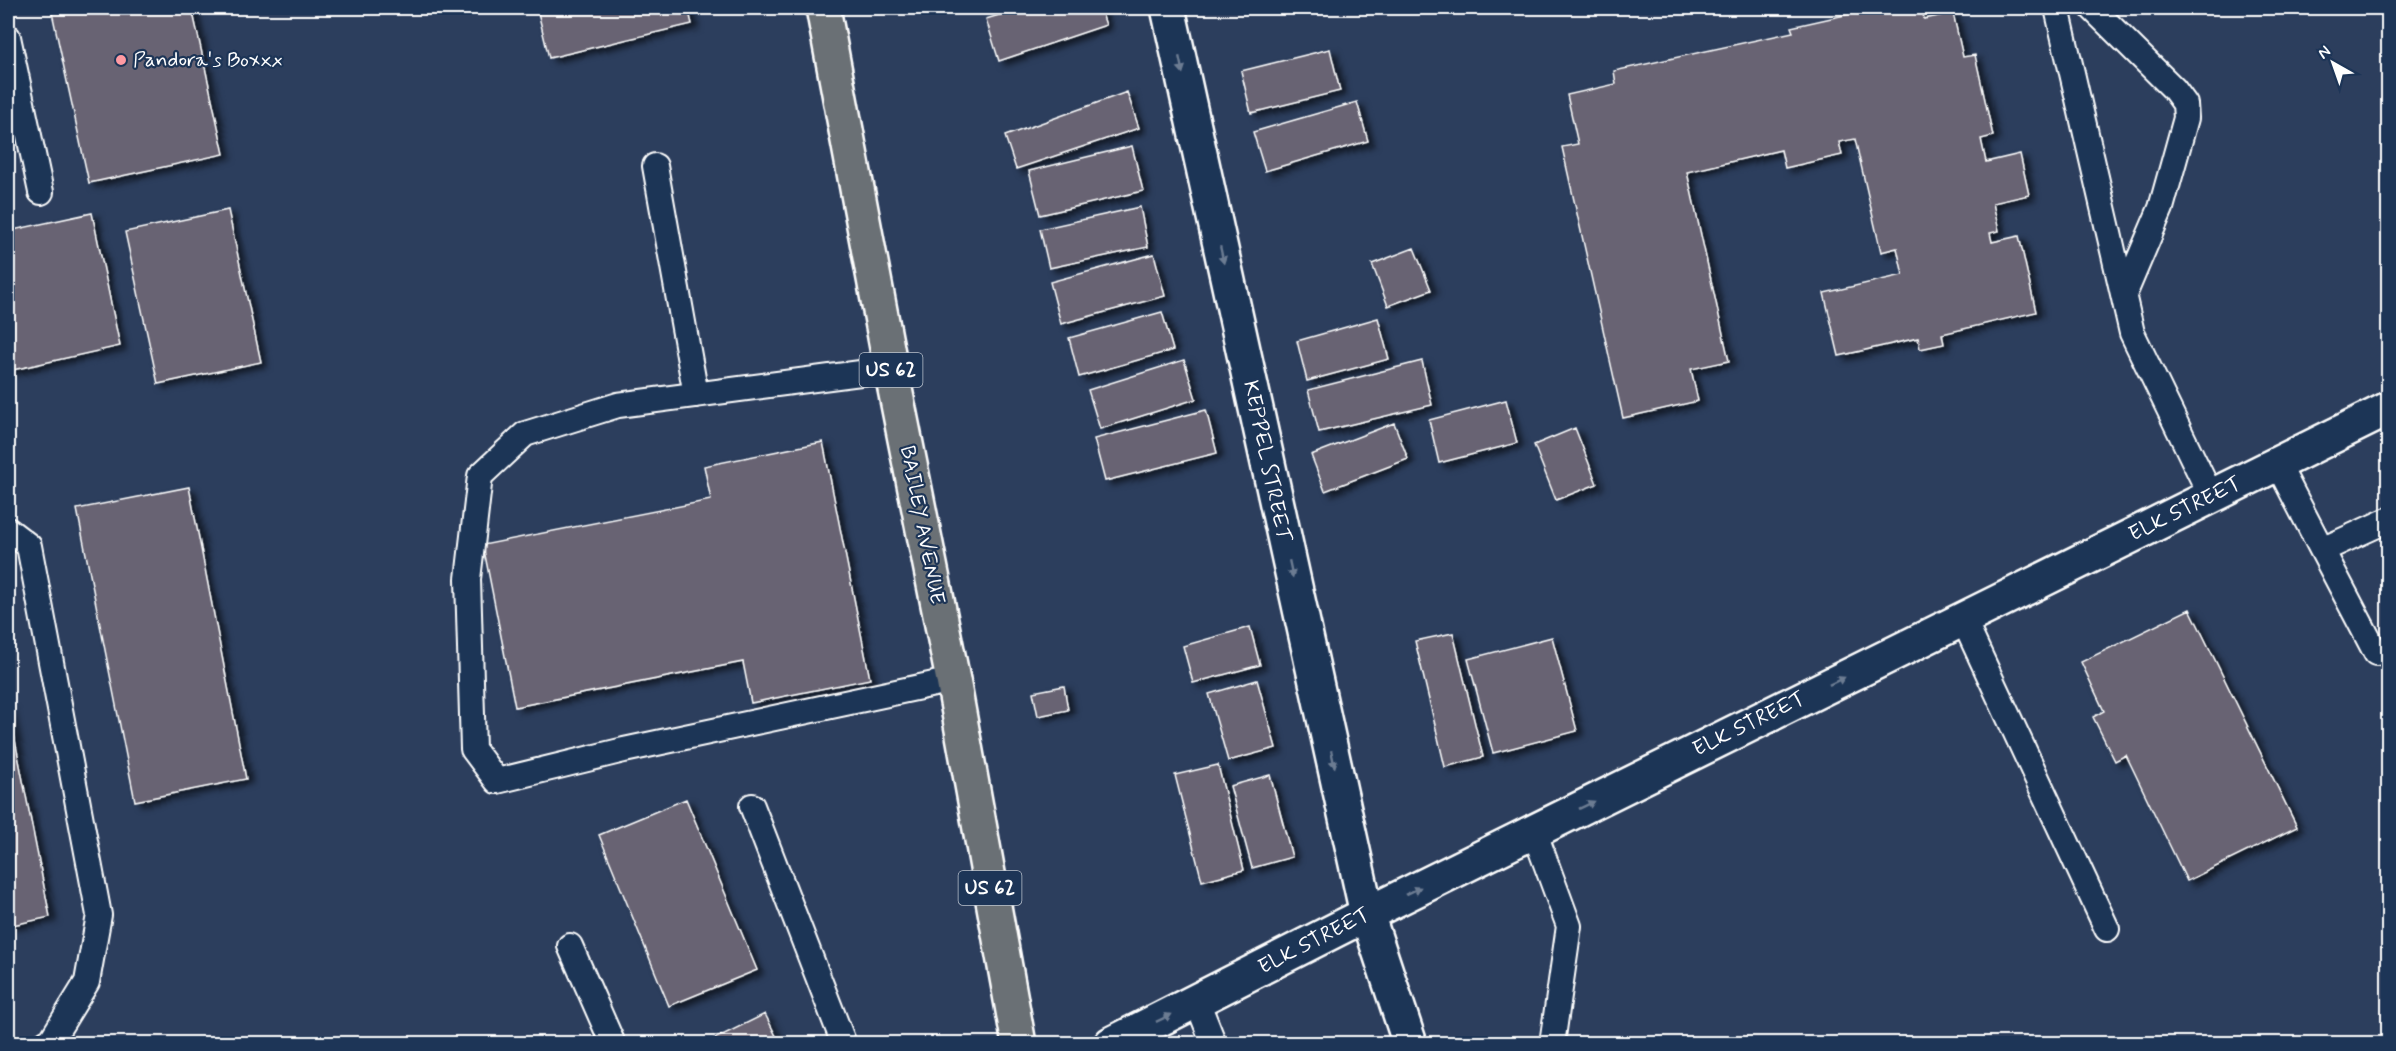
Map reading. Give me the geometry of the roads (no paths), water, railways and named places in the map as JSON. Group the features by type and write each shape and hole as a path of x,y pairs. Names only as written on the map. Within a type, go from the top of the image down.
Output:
{"main road":[{"name":"BAILEY AVENUE","path":"823,8 891,369 953,680 1019,1044"},
{"name":"KEPPEL STREET","path":"1168,8 1367,914 1410,1044"},
{"name":"ELK STREET","path":"1111,1044 1367,914 2388,408"}],"lane":[{"path":"2057,8 2132,333 2211,496"},
{"path":"2092,8 2174,89 2185,104 2186,118 2161,208 2124,295"},
{"path":"8,37 41,192"},
{"path":"655,166 696,394"},
{"path":"891,369 618,405 525,434 480,476 468,579 473,748 497,781 624,750 953,680"},
{"path":"2277,463 2376,653"},
{"path":"2322,550 2388,519"},
{"path":"8,530 29,546 99,915 87,982 52,1039 45,1044"},
{"path":"1963,619 2107,930"},
{"path":"752,806 844,1044"},
{"path":"1534,831 1569,926 1552,1044"},
{"path":"570,946 613,1044"},
{"path":"1197,1001 1214,1044"}],"place":[{"name":"Pandora's Boxxx","path":"121,60"}]}
